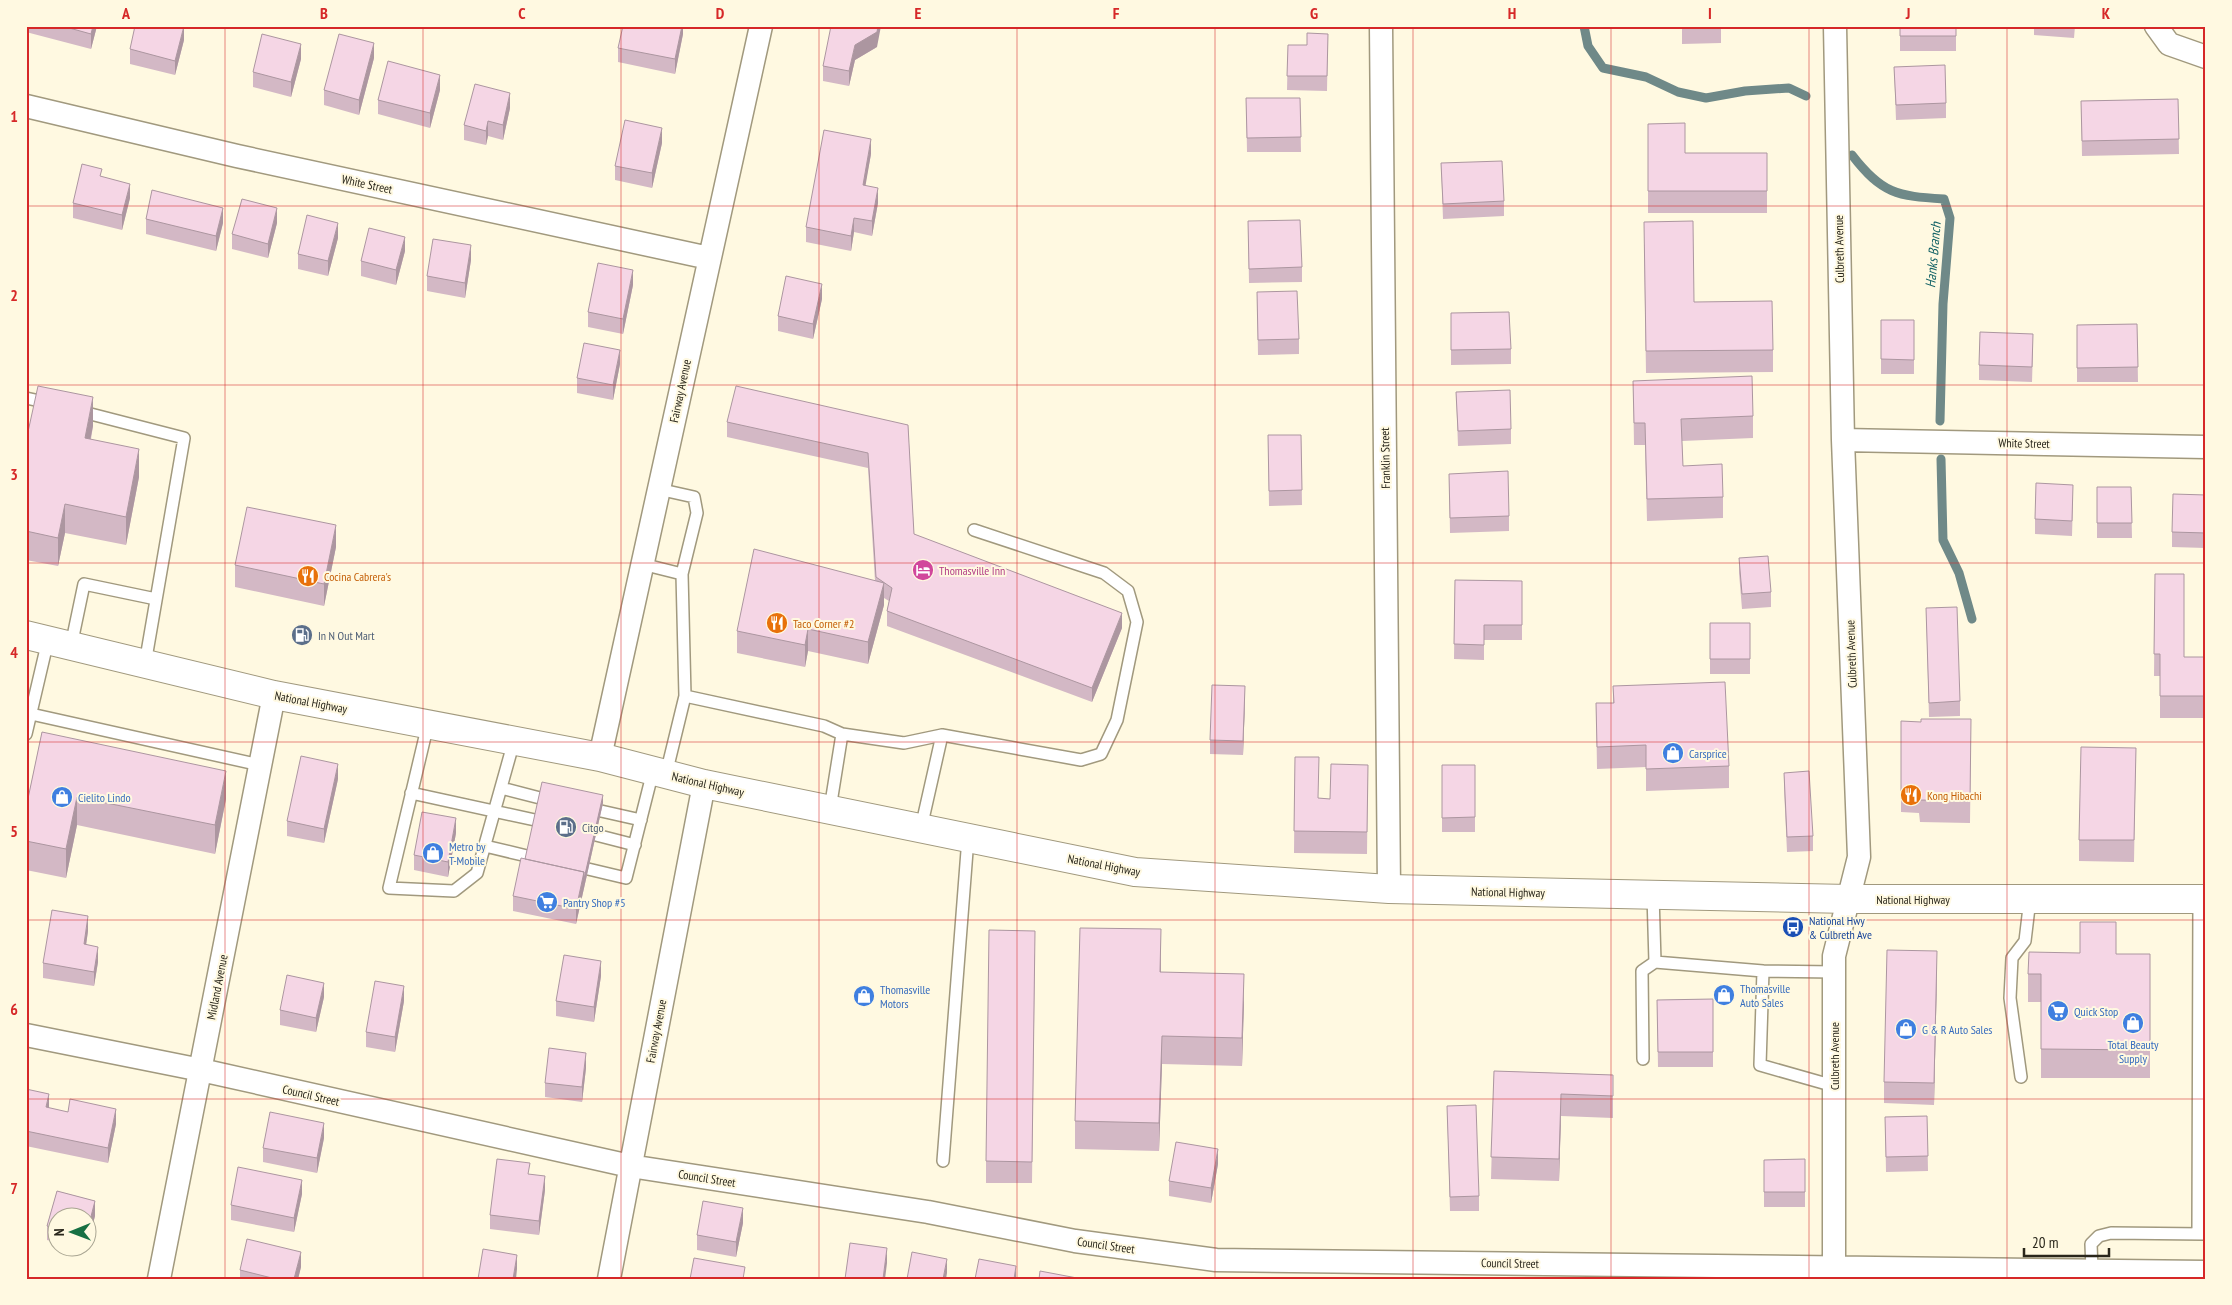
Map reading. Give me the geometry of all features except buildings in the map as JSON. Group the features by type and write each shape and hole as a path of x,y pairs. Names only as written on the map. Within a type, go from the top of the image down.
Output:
{"main road":[{"name":"National Highway","path":"49,640 274,695 600,757 704,784 1135,872 1389,889 1849,899 2202,899"}],"street":[{"name":"Fairway Avenue","path":"600,757 761,26"},
{"name":"Franklin Street","path":"1380,26 1389,889"},
{"name":"Culbreth Avenue","path":"1834,1273 1834,956 1859,857 1843,440 1835,26"},
{"path":"2156,26 2169,44 2206,57"},
{"name":"White Street","path":"26,106 237,156 709,258"},
{"name":"White Street","path":"1843,440 2206,447"},
{"name":"Midland Avenue","path":"159,1279 274,695"},
{"name":"Fairway Avenue","path":"609,1279 704,784"},
{"name":"Council Street","path":"26,1035 201,1070 630,1166 928,1212 1075,1240 1216,1260 1834,1273 2092,1270 2206,1272"}],"lane":[{"path":"26,398 184,438 145,664"},
{"path":"588,870 626,878 641,820 686,696 682,574 697,512 694,497 658,489"},
{"path":"686,696 824,726 842,734 904,743 942,735 1081,760 1101,754 1117,720 1137,622 1128,591 1104,573 974,530"},
{"path":"642,564 682,574"},
{"path":"26,734 49,640 84,584 156,599"},
{"path":"31,714 260,765"},
{"path":"428,724 389,888 454,891 477,873 514,741"},
{"path":"830,809 842,734"},
{"path":"921,828 942,735"},
{"path":"501,788 540,798"},
{"path":"411,792 535,820"},
{"path":"601,811 641,820"},
{"path":"596,835 635,844"},
{"path":"943,1160 968,838"},
{"path":"485,846 527,856"},
{"path":"1653,895 1655,962"},
{"path":"2020,1077 2010,998 2012,958 2025,941 2030,899"},
{"path":"2092,1270 2091,1244 2099,1236 2111,1233 2202,1234 2202,899"},
{"path":"1643,1059 1642,971 1655,962 1763,971 1835,972"},
{"path":"1763,971 1760,1066 1834,1086"}],"waterway":[{"name":"Hanks Branch","path":"1584,26 1588,46 1603,68 1646,77 1678,92 1706,98 1745,91 1789,88 1806,96"},
{"name":"Hanks Branch","path":"1852,155 1872,178 1892,190 1902,194 1944,199 1950,218 1943,304 1940,421"},
{"name":"Hanks Branch","path":"1941,459 1943,540 1959,573 1972,619"}],"place":[{"name":"Thomasville Inn","path":"923,570"},
{"name":"Cocina Cabrera's","path":"308,576"},
{"name":"Taco Corner #2","path":"777,623"},
{"name":"In N Out Mart","path":"302,635"},
{"name":"Carsprice","path":"1673,753"},
{"name":"Kong Hibachi","path":"1911,795"},
{"name":"Cielito Lindo","path":"62,797"},
{"name":"Citgo","path":"566,827"},
{"name":"Metro by T-Mobile","path":"433,853"},
{"name":"Pantry Shop #5","path":"547,902"},
{"name":"National Hwy & Culbreth Ave","path":"1793,927"},
{"name":"Thomasville Auto Sales","path":"1724,995"},
{"name":"Thomasville Motors","path":"864,996"},
{"name":"Quick Stop","path":"2058,1011"},
{"name":"Total Beauty Supply","path":"2133,1023"},
{"name":"G & R Auto Sales","path":"1906,1029"}]}
